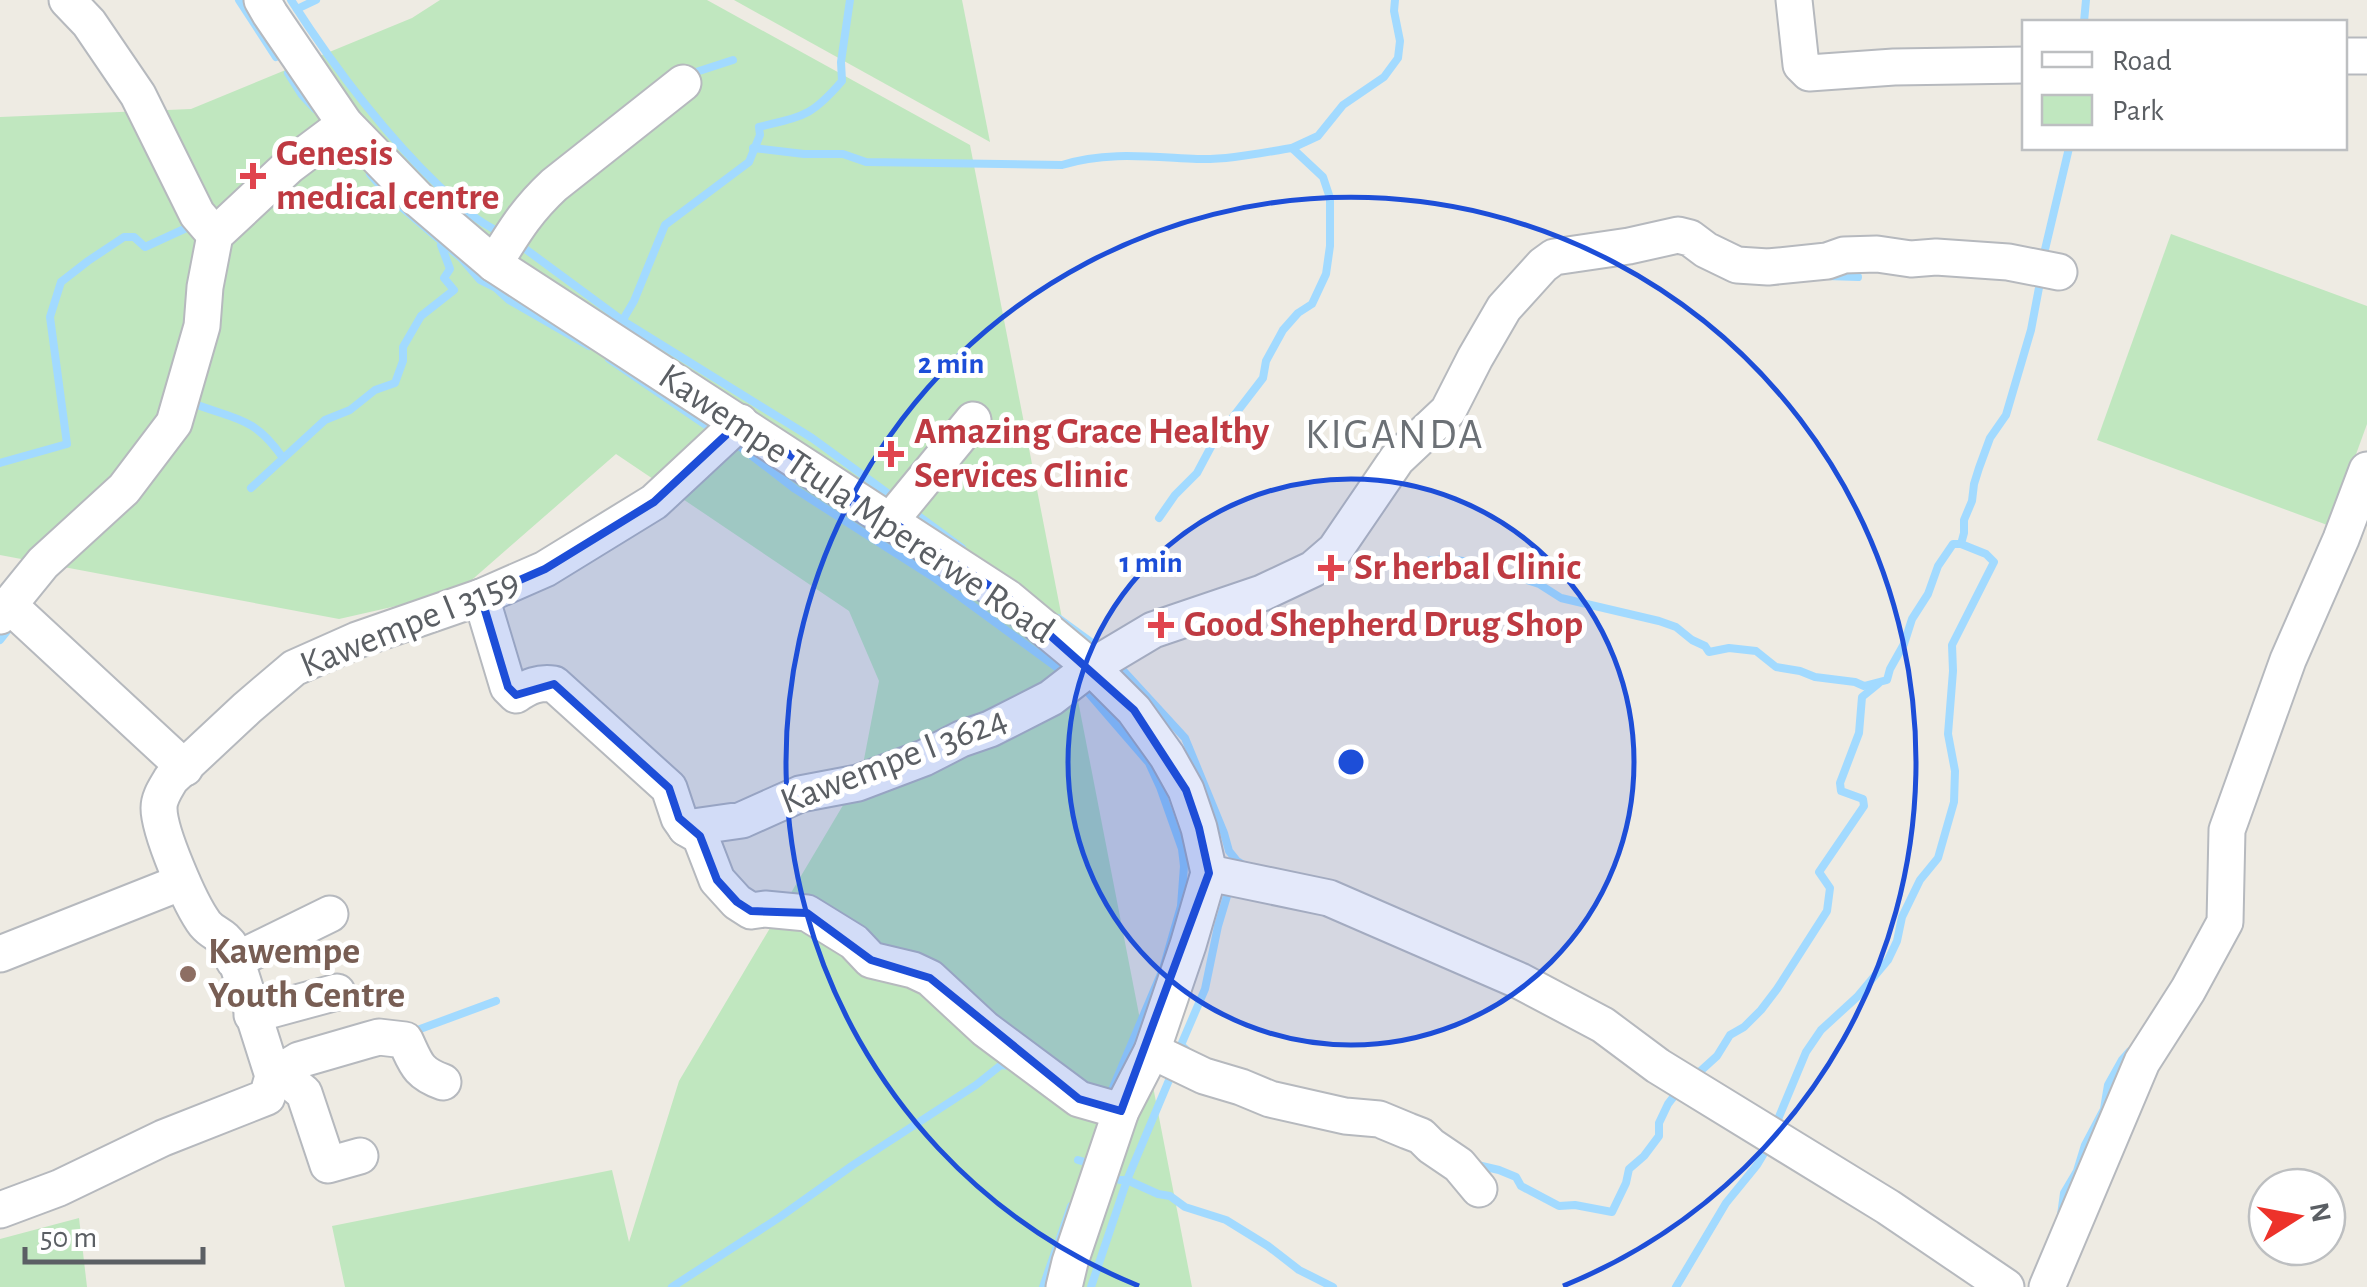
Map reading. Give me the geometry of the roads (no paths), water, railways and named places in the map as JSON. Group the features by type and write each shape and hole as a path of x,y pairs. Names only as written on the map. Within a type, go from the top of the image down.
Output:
{"street":[{"path":"68,0 89,23 138,95 197,214 215,235"},
{"name":"Kawempe Ttula Mpererwe Road","path":"262,0 345,124 420,201 494,264 1008,598 1091,667 1134,710 1167,756 1186,790 1209,873 1152,1052 1121,1112 1064,1287"},
{"path":"1794,0 1801,65 1809,73 2022,65"},
{"path":"494,264 523,216 554,184 683,83"},
{"path":"185,768 4,610 43,563 124,489 174,423 202,326 215,235 289,166 345,124"},
{"name":"Kawempe I 3624","path":"686,828 742,820 800,794 858,783 924,758 1052,698 1091,667 1153,630 1262,593 1313,568 1336,550 1397,459 1448,411 1504,308 1554,258 1678,234 1737,265 1768,267 1877,254 2047,270"},
{"path":"890,521 973,420"},
{"name":"Kawempe I 3159","path":"360,1156 328,1166 304,1093 277,1074 252,1015 233,950 225,938 207,926 182,882 160,826 159,806 171,779 294,668 545,569 654,502 740,422"},
{"path":"2047,1287 2142,1062 2188,990 2224,922 2227,830 2288,660 2342,538 2367,470"},
{"path":"481,597 508,688 516,695 529,686 554,684 669,788 679,818 686,828 700,836 717,880 737,902 751,912 807,912 854,942 871,960 930,978 985,1028 1079,1099 1121,1112"},
{"path":"1209,873 1330,898 1520,981 1602,1026 1658,1066 1888,1207 2006,1287"},
{"path":"0,954 182,882"},
{"path":"234,960 330,914"},
{"path":"252,1015 337,992"},
{"path":"0,1210 58,1188 162,1138 267,1097 277,1074 300,1060 379,1037 405,1040 426,1076 443,1082"},
{"path":"1152,1052 1270,1100 1345,1116 1379,1118 1421,1136 1458,1165 1479,1189"}],"waterway":[{"path":"239,0 276,57"},
{"path":"291,0 378,121 439,186 483,223 500,232"},
{"path":"297,9 316,0"},
{"path":"621,323 665,225 749,162 760,135 759,127 805,113 842,81 850,0"},
{"path":"1159,518 1197,473 1213,443 1263,378 1266,361 1283,330 1312,304 1326,274 1330,198 1323,177 1292,148 1318,136 1343,105 1384,77 1398,58 1395,0"},
{"path":"2084,20 2086,0"},
{"path":"690,74 733,60"},
{"path":"288,73 315,109"},
{"path":"753,148 843,154 866,162 1062,165 1112,156 1220,158 1292,148"},
{"path":"2043,258 2069,150"},
{"path":"370,174 480,280 589,346"},
{"path":"0,463 67,444 50,317 61,282 124,237 134,237 145,247 193,225"},
{"path":"251,488 325,420 350,410 375,390 395,383 403,361 403,347 421,316 454,290 444,278 450,269 441,245"},
{"path":"520,245 623,321 812,438 897,500"},
{"path":"1827,276 1858,277"},
{"path":"1426,561 1471,562 1539,584 1561,598 1659,621 1676,627 1709,652 1729,648 1756,651 1776,667 1864,686 1887,680 1938,566 1953,544 1961,544 1979,468 1990,438 2006,415 2031,330 2041,277"},
{"path":"609,359 713,430 710,434"},
{"path":"192,403 253,427 283,458"},
{"path":"734,442 795,489 936,579 1065,674 1041,698 946,744 837,783 805,787 692,822 659,765 641,758 607,722 592,717 554,681 543,679 517,691 500,652 490,608 525,594 597,550 665,501 734,442"},
{"path":"913,512 962,548"},
{"path":"1776,1124 1806,1052 1821,1030 1857,997 1888,960 1920,880 1938,858 1954,802 1955,771 1948,734 1952,645 1994,562 1986,554 1961,544"},
{"path":"1058,618 1099,648"},
{"path":"0,640 11,626"},
{"path":"1121,663 1118,665 1185,738 1229,851 1245,866"},
{"path":"1078,681 1149,763 1182,849 1184,866 1181,906 1163,969 1109,1097 1080,1090 1043,1070 1014,1048 950,985 935,974 864,946 842,931 825,910 805,906 752,909 718,875 704,833 735,826 812,796 844,793 953,750 972,737 1000,732 1078,681"},
{"path":"1695,1076 1717,1056 1730,1035 1761,1010 1827,911 1830,888 1819,872 1864,806 1863,799 1841,791 1840,783 1859,733 1862,697 1878,684"},
{"path":"1230,886 1304,897 1476,965 1600,1029 1681,1087 1659,1123 1659,1136 1629,1169 1612,1212 1559,1206 1521,1186 1516,1177 1445,1154 1412,1125 1379,1114 1322,1107 1262,1091 1199,1062 1181,1045 1205,989 1230,886"},
{"path":"412,1032 496,1001"},
{"path":"2061,1215 2064,1193 2104,1109 2108,1085 2130,1051"},
{"path":"672,1287 1001,1065 1010,1066"},
{"path":"1091,1287 1127,1180 1172,1073"},
{"path":"1676,1287 1726,1203 1771,1148"},
{"path":"1078,1160 1088,1163"},
{"path":"1120,1180 1226,1220 1299,1270 1333,1287"},
{"path":"1043,1287 1071,1206"}],"place":[{"name":"Genesis medical centre","path":"253,176"},
{"name":"Amazing Grace Healthy Services Clinic","path":"891,454"},
{"name":"Sr herbal Clinic","path":"1331,568"},
{"name":"Good Shepherd Drug Shop","path":"1161,625"},
{"name":"Kawempe Youth Centre","path":"188,974"}],"district":[{"name":"KIGANDA","path":"1395,435"}]}
